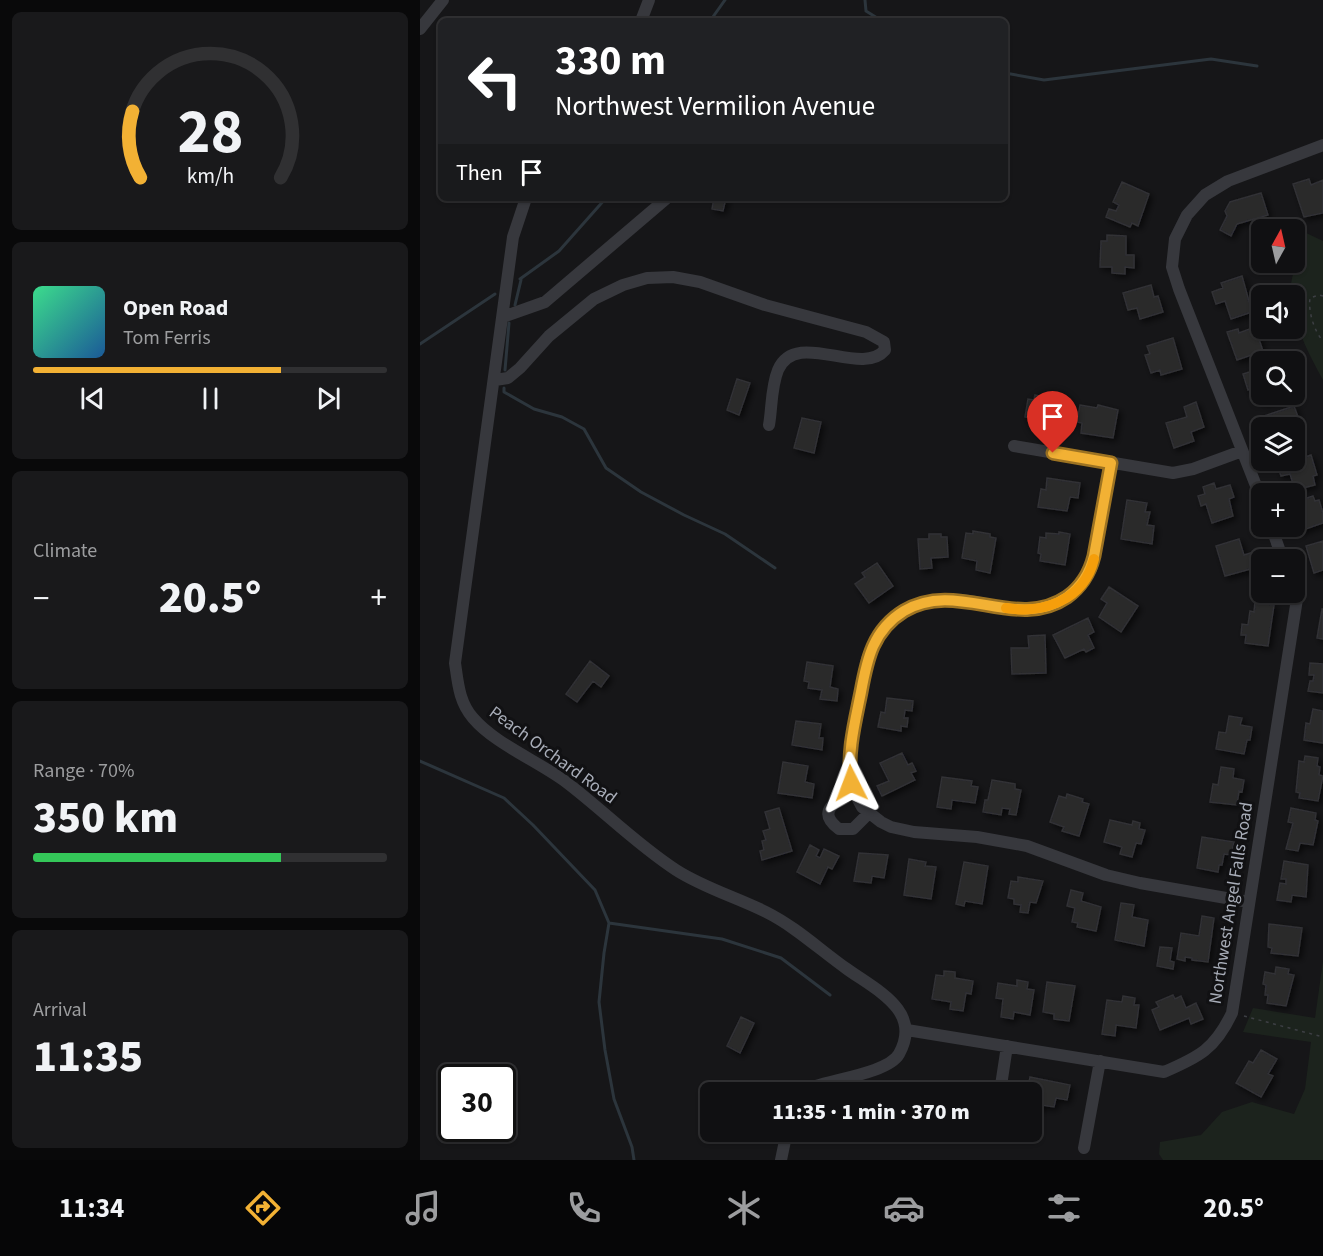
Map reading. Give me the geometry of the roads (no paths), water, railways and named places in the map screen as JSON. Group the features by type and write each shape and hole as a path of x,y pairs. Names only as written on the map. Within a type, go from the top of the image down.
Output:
{"street":[{"path":"420,29 443,0"},
{"path":"642,18 649,0"},
{"path":"1255,483 1172,267 1175,239 1187,215 1205,195 1228,181 1323,145"},
{"name":"Peach Orchard Road","path":"525,201 513,237 455,663 459,694 472,717 491,735 568,784 676,870 704,886 766,912 820,947 895,1005 902,1015 906,1030"},
{"path":"503,317 545,302 663,201"},
{"path":"495,380 508,378 549,336 594,299 623,285 647,278 673,277 700,282 765,305 866,332 884,342 885,350 881,354 868,358 802,353 788,357 778,369 775,378 768,425"},
{"path":"1014,447 1173,473 1183,472 1242,451"},
{"path":"1111,463 1091,568 1073,593 1059,602 1037,610 937,600 910,608 897,616 883,630 872,646 867,659 851,749 850,771 854,791 862,807 891,827 914,832 977,837 1027,846 1106,875 1250,902"},
{"name":"Northwest Angel Falls Road","path":"906,1030 1164,1072 1195,1059 1222,1034 1232,1013 1296,603"},
{"path":"854,791 833,803 829,813 830,821 839,829 853,829 869,813"},
{"path":"830,1082 895,1061 906,1030"},
{"path":"1001,1082 1007,1046"},
{"path":"1084,1148 1100,1061"},
{"path":"781,1160 785,1142"}],"waterway":[{"path":"712,18 725,0"},
{"path":"865,0 866,11 877,18"},
{"path":"1008,74 1044,80 1211,59 1257,66"},
{"path":"520,279 559,251 603,201"},
{"path":"515,305 521,280"},
{"path":"420,344 495,294"},
{"path":"505,370 509,323"},
{"path":"504,388 504,392 534,409 562,417 584,429 606,468 641,492 725,534 775,568"},
{"path":"420,761 504,798 595,890 609,923 599,1002 605,1050 614,1099 632,1147 634,1160"},
{"path":"609,923 722,939 781,958 830,995"}]}
